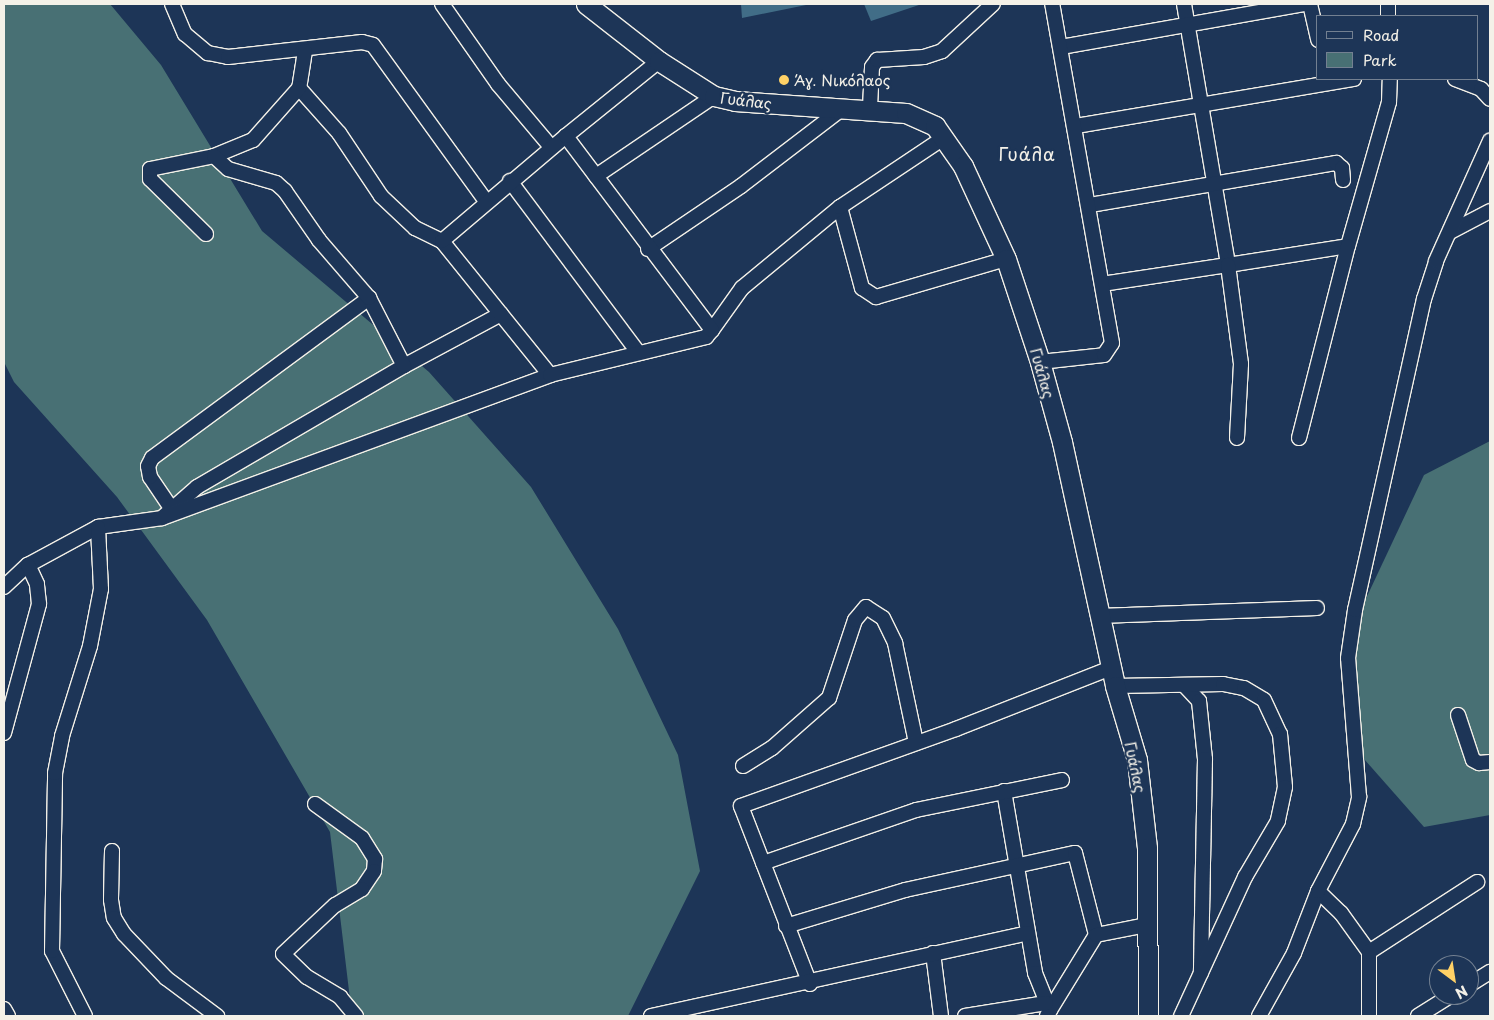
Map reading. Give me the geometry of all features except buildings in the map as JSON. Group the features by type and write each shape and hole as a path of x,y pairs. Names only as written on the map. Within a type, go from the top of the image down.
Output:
{"street":[{"path":"172,4 185,34 208,53 228,56 305,51 362,42 380,50 486,201"},
{"path":"442,4 498,84 551,147"},
{"name":"Γυάλας","path":"586,4 659,61 714,96 735,101 843,108 870,107 923,119 945,137 963,166 1006,259 1040,362 1115,686 1142,786 1148,1016"},
{"path":"870,107 872,67 877,60 924,57 942,51 993,4"},
{"path":"1040,362 1104,355 1110,351 1090,205 1052,4"},
{"path":"1184,4 1228,265 1241,364 1237,438"},
{"path":"1061,47 1305,4"},
{"path":"1310,4 1316,31"},
{"path":"206,234 149,174 156,166 214,156 253,140 299,88 305,51"},
{"path":"442,241 510,181 659,61"},
{"path":"1076,126 1340,80"},
{"path":"1299,438 1348,246 1389,102 1390,80"},
{"path":"1458,80 1481,89 1490,99"},
{"path":"299,88 333,126 381,196 415,228 442,241 550,375"},
{"path":"596,176 714,96"},
{"path":"648,249 741,186 843,108"},
{"path":"566,136 648,249 712,330"},
{"path":"4,587 28,565 98,527 166,513 550,375 638,352 696,341 712,330 742,288 840,207 945,137"},
{"path":"1259,1016 1294,953 1318,891 1353,824 1358,797 1348,658 1354,610 1424,299 1450,232 1490,141"},
{"path":"214,156 228,169 280,187 369,298 404,366"},
{"path":"1090,205 1336,164 1342,168 1342,180"},
{"path":"510,181 638,352"},
{"path":"840,207 862,288 876,297 1006,259"},
{"path":"1450,232 1490,211"},
{"path":"1102,284 1348,246"},
{"path":"166,513 150,477 148,466 152,458 369,298"},
{"path":"166,513 198,487 300,424 501,314"},
{"path":"85,1016 52,951 56,773 62,736 90,646 101,589 98,527"},
{"path":"4,733 39,604 37,584 28,565"},
{"path":"743,766 772,748 829,698 855,620 866,608 883,618 895,643 916,743"},
{"path":"1099,616 1318,608"},
{"path":"810,984 741,806 916,743 1111,668"},
{"path":"1115,686 1223,684 1244,688 1264,700 1280,734 1285,787 1278,822 1245,878 1202,978 1181,1016"},
{"path":"1184,685 1200,701 1205,758 1202,978"},
{"path":"1458,715 1473,760 1479,764 1490,762"},
{"path":"763,863 916,810 1062,780"},
{"path":"1004,791 1028,933 1048,1010"},
{"path":"315,804 362,838 375,859 374,871 362,888 335,905 283,954 307,977 340,997 356,1016"},
{"path":"112,851 111,900 114,918 124,934 166,978 217,1016"},
{"path":"786,926 905,890 1075,853 1096,935"},
{"path":"1369,952 1477,882"},
{"path":"1318,891 1341,913 1369,952 1369,1016"},
{"path":"1048,1010 1096,935 1147,925"},
{"path":"651,1016 810,984 934,953 1028,933"},
{"path":"934,953 942,1016"},
{"path":"1479,979 1490,972"},
{"path":"1418,1016 1436,1005"},
{"path":"4,1009 8,1016"},
{"path":"965,1016 1048,1010"}],"green space":[{"path":"4,4 110,4 161,65 262,231 429,372 531,487 618,629 678,755 700,871 628,1016 352,1016 330,832 207,620 117,497 14,382 4,362"},
{"path":"1490,441 1490,815 1424,827 1357,751 1354,624 1424,475"}],"water":[{"path":"741,4 811,4 742,18"},
{"path":"864,4 922,4 871,21"}],"place":[{"name":"Άγ. Νικόλαος","path":"784,80"}],"district":[{"name":"Γυάλα","path":"1027,154"}]}
